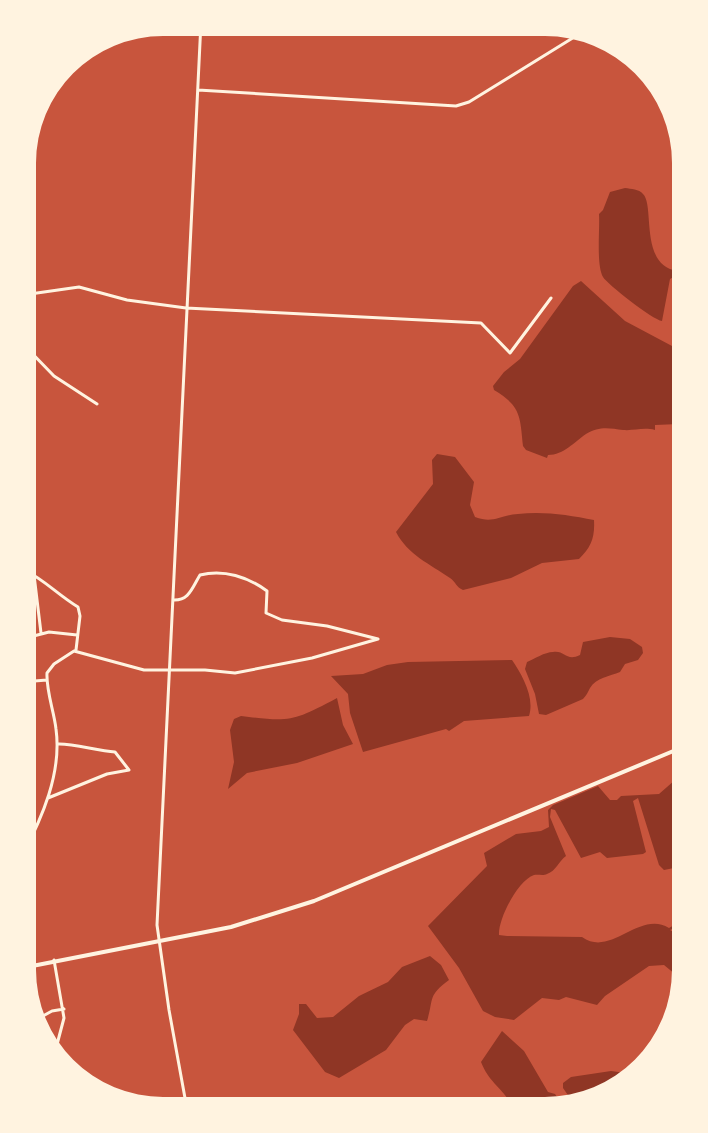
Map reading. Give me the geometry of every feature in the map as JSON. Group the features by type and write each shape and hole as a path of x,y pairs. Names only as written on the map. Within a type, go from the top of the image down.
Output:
{"main road":[{"path":"36,964 231,927 314,901 672,752"}],"street":[{"path":"185,1097 159,941 158,901 200,36"},
{"path":"197,90 456,106 469,102 571,39"},
{"path":"36,293 79,287 127,300 186,308 481,323 510,353 551,298"},
{"path":"36,357 54,376 97,404"},
{"path":"76,650 144,670 246,672 312,658 378,639 327,626 292,622 266,613 267,591 251,579 210,573 200,575 188,597 173,600"},
{"path":"36,576 50,583 60,596 78,607 80,616 76,650"},
{"path":"36,592 41,633"},
{"path":"36,635 77,635"},
{"path":"36,825 48,798 57,744 47,673 54,664 76,650"},
{"path":"36,681 47,680"},
{"path":"48,798 107,774 129,770 115,752 57,744"},
{"path":"54,960 64,1009 58,1041"},
{"path":"45,1015 64,1009"}],"shaded area":[{"path":"625,188 637,190 646,200 650,234 657,258 672,269 662,321 621,294 603,277 599,256 599,214 610,192"},
{"path":"581,281 625,321 672,346 672,424 655,425 655,430 595,430 547,458 523,446 518,413 493,386 520,359 573,286"},
{"path":"437,454 455,457 474,482 470,505 475,517 492,519 537,513 594,520 589,546 579,559 542,563 511,578 461,589 413,553 396,532 433,484 432,460"},
{"path":"610,637 630,639 642,647 643,653 638,660 625,664 620,672 596,682 583,699 546,715 539,714 525,669 527,662 550,652 575,657 580,655 583,642"},
{"path":"512,660 529,694 529,716 464,721 449,731 446,729 363,752 350,713 348,694 331,676 363,674 387,665 408,662"},
{"path":"337,698 343,725 353,744 297,763 247,773 228,789 234,762 230,730 234,719 241,716 281,719 300,716"},
{"path":"672,783 672,868 664,870 659,865 638,798 633,801 646,852 643,854 607,858 600,852 581,858 555,810 551,809 550,817 566,856 550,873 534,875 522,884 505,910 499,935 582,937 593,942 604,942 647,925 672,926 672,972 664,965 649,966 605,996 597,1005 566,997 559,1000 542,998 514,1020 495,1017 483,1011 459,968 428,926 487,866 484,853 516,834 549,827 548,810 553,805 598,786 610,800 621,796 659,794"},
{"path":"430,956 441,965 449,980 434,994 427,1021 414,1019 405,1025 386,1050 339,1078 325,1072 293,1030 299,1004 306,1004 317,1018 333,1017 359,996 388,982 402,967"},
{"path":"502,1031 524,1051 548,1092 556,1096 506,1097 481,1062"},
{"path":"620,1072 593,1087 568,1095 563,1083 571,1077"}]}
